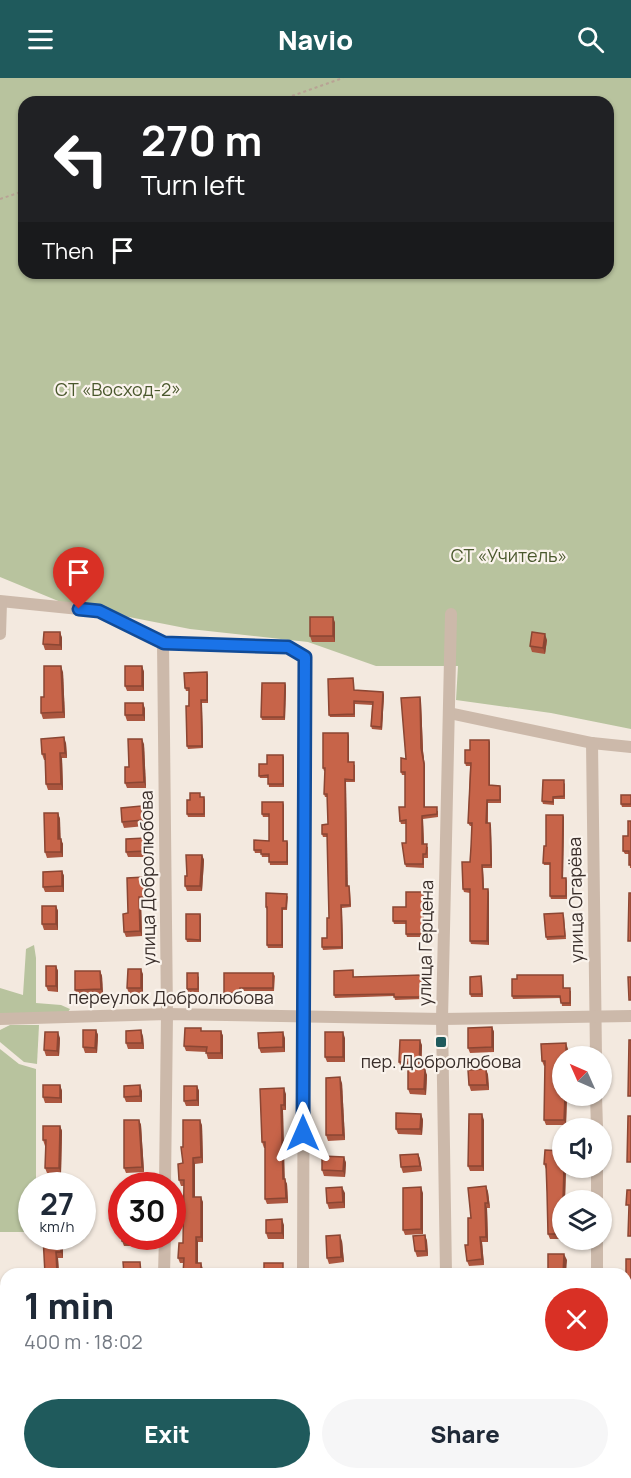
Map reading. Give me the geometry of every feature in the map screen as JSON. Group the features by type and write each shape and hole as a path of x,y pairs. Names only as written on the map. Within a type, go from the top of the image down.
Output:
{"street":[{"path":"0,634 0,602 99,611 164,643 288,647 305,657 303,1268"},
{"name":"улица Герцена","path":"446,1268 442,1019 451,614"},
{"name":"улица Добролюбова","path":"164,643 167,1014 165,1172"},
{"path":"449,713 592,743 631,747"},
{"name":"улица Огарёва","path":"592,743 596,1046"},
{"name":"переулок Добролюбова","path":"0,1019 167,1014 442,1019 631,1016"},
{"path":"164,1268 165,1250"},
{"path":"597,1250 597,1268"}],"path":[{"path":"292,96 343,78"},
{"path":"0,199 18,193"}],"green space":[{"path":"0,78 631,78 631,729 551,713 456,700 458,666 376,666 308,642 190,629 68,605 0,577"},
{"path":"34,945 36,1003 61,1005 70,1009 66,1015 0,1016 0,988 23,995 26,949"},
{"path":"10,1025 39,1025 37,1064 24,1062 0,1042 0,1030"},
{"path":"0,1049 19,1064 36,1069 36,1172 18,1172 18,1232 0,1232"}],"building":[{"path":"310,617 333,617 333,636 310,636"},
{"path":"44,632 60,632 60,645 43,644"},
{"path":"532,632 545,634 543,648 530,646"},
{"path":"44,666 61,666 63,712 41,713 41,697 44,697"},
{"path":"125,666 142,666 142,686 125,686"},
{"path":"207,672 207,700 201,700 202,746 187,746 186,706 189,706 189,688 185,688 184,673"},
{"path":"353,678 354,690 383,692 381,727 371,726 373,702 354,701 354,714 329,715 328,679"},
{"path":"262,683 285,683 284,717 261,717"},
{"path":"420,697 424,807 437,807 437,814 422,816 422,844 427,844 426,854 423,854 423,864 405,864 402,843 406,843 406,820 400,821 399,807 405,807 405,772 401,772 401,758 406,759 401,698"},
{"path":"125,703 143,703 143,715 125,715"},
{"path":"323,733 348,733 348,762 354,762 354,780 345,779 346,886 349,886 350,905 341,905 342,947 322,947 322,938 327,938 327,918 329,918 327,834 322,834 322,825 328,824 327,794 324,794"},
{"path":"64,737 65,753 60,753 61,784 46,784 45,754 42,754 41,739"},
{"path":"128,739 142,739 144,782 125,783 125,767 129,767"},
{"path":"470,740 489,740 489,785 500,786 500,800 487,800 486,823 490,823 491,865 482,865 483,889 488,889 487,941 470,941 470,889 463,889 462,862 470,862 471,847 472,823 468,823 471,763 465,763 465,750 470,750"},
{"path":"267,755 283,755 283,784 268,784 268,775 259,776 259,764 267,764"},
{"path":"543,780 564,780 564,796 553,797 553,802 542,801"},
{"path":"190,793 200,793 200,797 204,797 204,814 187,814 187,800 190,800"},
{"path":"621,795 631,795 631,804 621,804"},
{"path":"262,802 283,802 283,841 287,841 287,862 269,862 269,854 261,854 261,850 254,850 254,840 269,841 269,814 262,814"},
{"path":"141,806 143,820 122,822 121,808"},
{"path":"44,813 58,813 58,839 61,839 61,852 45,852"},
{"path":"546,815 563,815 562,878 566,878 566,896 550,896 550,863 543,863 544,846 546,846"},
{"path":"628,821 631,821 631,865 629,865 629,851 623,851 623,836 628,836"},
{"path":"145,838 145,851 126,852 126,839"},
{"path":"186,855 202,855 200,886 185,886"},
{"path":"62,871 62,886 43,887 43,872"},
{"path":"144,877 145,897 139,897 140,931 124,932 123,914 128,913 127,878"},
{"path":"406,892 423,892 423,934 406,934 406,921 393,921 393,907 406,907"},
{"path":"266,893 287,894 286,908 282,908 282,945 267,945"},
{"path":"629,893 631,893 631,941 628,941"},
{"path":"42,906 56,906 56,924 42,924"},
{"path":"563,913 565,936 546,937 544,914"},
{"path":"186,914 200,914 200,940 186,939"},
{"path":"46,966 56,966 56,986 46,986"},
{"path":"128,969 141,969 141,988 127,988"},
{"path":"353,970 353,977 422,975 422,997 394,997 394,994 334,995 334,971"},
{"path":"75,971 100,971 101,989 75,990"},
{"path":"187,973 198,973 198,989 187,989"},
{"path":"224,973 273,973 273,988 240,988 240,993 224,993"},
{"path":"517,975 563,975 563,988 570,988 570,1003 561,1003 560,996 512,996 512,979 517,979"},
{"path":"481,976 482,994 470,994 470,977"},
{"path":"628,977 631,977 631,1000 629,1000"},
{"path":"492,1027 492,1047 468,1048 468,1028"},
{"path":"185,1028 221,1031 221,1053 206,1053 207,1047 184,1046"},
{"path":"83,1030 96,1030 95,1048 83,1047"},
{"path":"141,1030 142,1043 126,1043 126,1031"},
{"path":"45,1032 58,1032 57,1051 44,1050"},
{"path":"283,1032 283,1047 259,1048 258,1033"},
{"path":"325,1032 343,1032 343,1057 325,1057"},
{"path":"400,1040 420,1040 419,1069 425,1069 424,1089 408,1089 408,1062 399,1062"},
{"path":"629,1040 631,1040 631,1096 628,1096"},
{"path":"566,1043 566,1046 552,1046 552,1106 565,1106 564,1118 544,1120 545,1061 542,1061 541,1044"},
{"path":"486,1069 487,1085 469,1085 468,1070"},
{"path":"340,1077 343,1135 326,1135 326,1078"},
{"path":"43,1085 60,1085 60,1098 43,1097"},
{"path":"140,1085 140,1096 124,1097 124,1086"},
{"path":"184,1086 197,1086 197,1100 184,1101"},
{"path":"284,1088 284,1105 281,1105 283,1179 285,1179 286,1198 265,1199 265,1142 262,1142 260,1089"},
{"path":"396,1113 421,1114 420,1129 396,1129"},
{"path":"469,1114 482,1114 482,1166 468,1166"},
{"path":"628,1116 631,1116 631,1162 627,1162"},
{"path":"124,1120 139,1120 142,1167 124,1168"},
{"path":"183,1120 200,1120 201,1157 193,1158 193,1197 201,1197 201,1237 196,1237 196,1263 201,1263 201,1268 183,1268 184,1258 178,1258 179,1250 186,1250 186,1172 178,1172 178,1164 183,1163 181,1147 183,1147"},
{"path":"43,1126 60,1126 59,1168 45,1168 46,1140 43,1140"},
{"path":"545,1150 552,1150 552,1178 564,1178 563,1190 552,1190 552,1234 548,1234 546,1164 544,1164"},
{"path":"418,1154 420,1166 401,1167 400,1155"},
{"path":"322,1156 344,1157 343,1171 322,1170"},
{"path":"486,1186 488,1203 485,1203 486,1237 480,1237 482,1259 467,1261 465,1245 468,1245 468,1218 471,1218 468,1188"},
{"path":"342,1187 343,1202 327,1203 326,1188"},
{"path":"421,1187 421,1229 403,1230 403,1188"},
{"path":"627,1190 631,1190 631,1236 628,1236"},
{"path":"282,1219 282,1233 266,1233 266,1220"},
{"path":"340,1235 341,1257 327,1258 326,1236"},
{"path":"425,1235 426,1251 415,1251 413,1236"},
{"path":"44,1250 61,1250 61,1252 56,1252 57,1268 45,1268"},
{"path":"548,1254 564,1254 563,1268 548,1268"},
{"path":"626,1259 631,1259 631,1268 626,1268"},
{"path":"123,1262 140,1262 140,1268 124,1268"},
{"path":"264,1263 283,1263 283,1268 264,1268"}],"place":[{"name":"пер. Добролюбова","path":"441,1042"}],"route":[{"path":"79,609 99,611 164,643 288,647 305,657 303,1133"}],"park label":[{"name":"СТ «Восход-2»","path":"118,390"},
{"name":"СТ «Учитель»","path":"509,556"}]}
